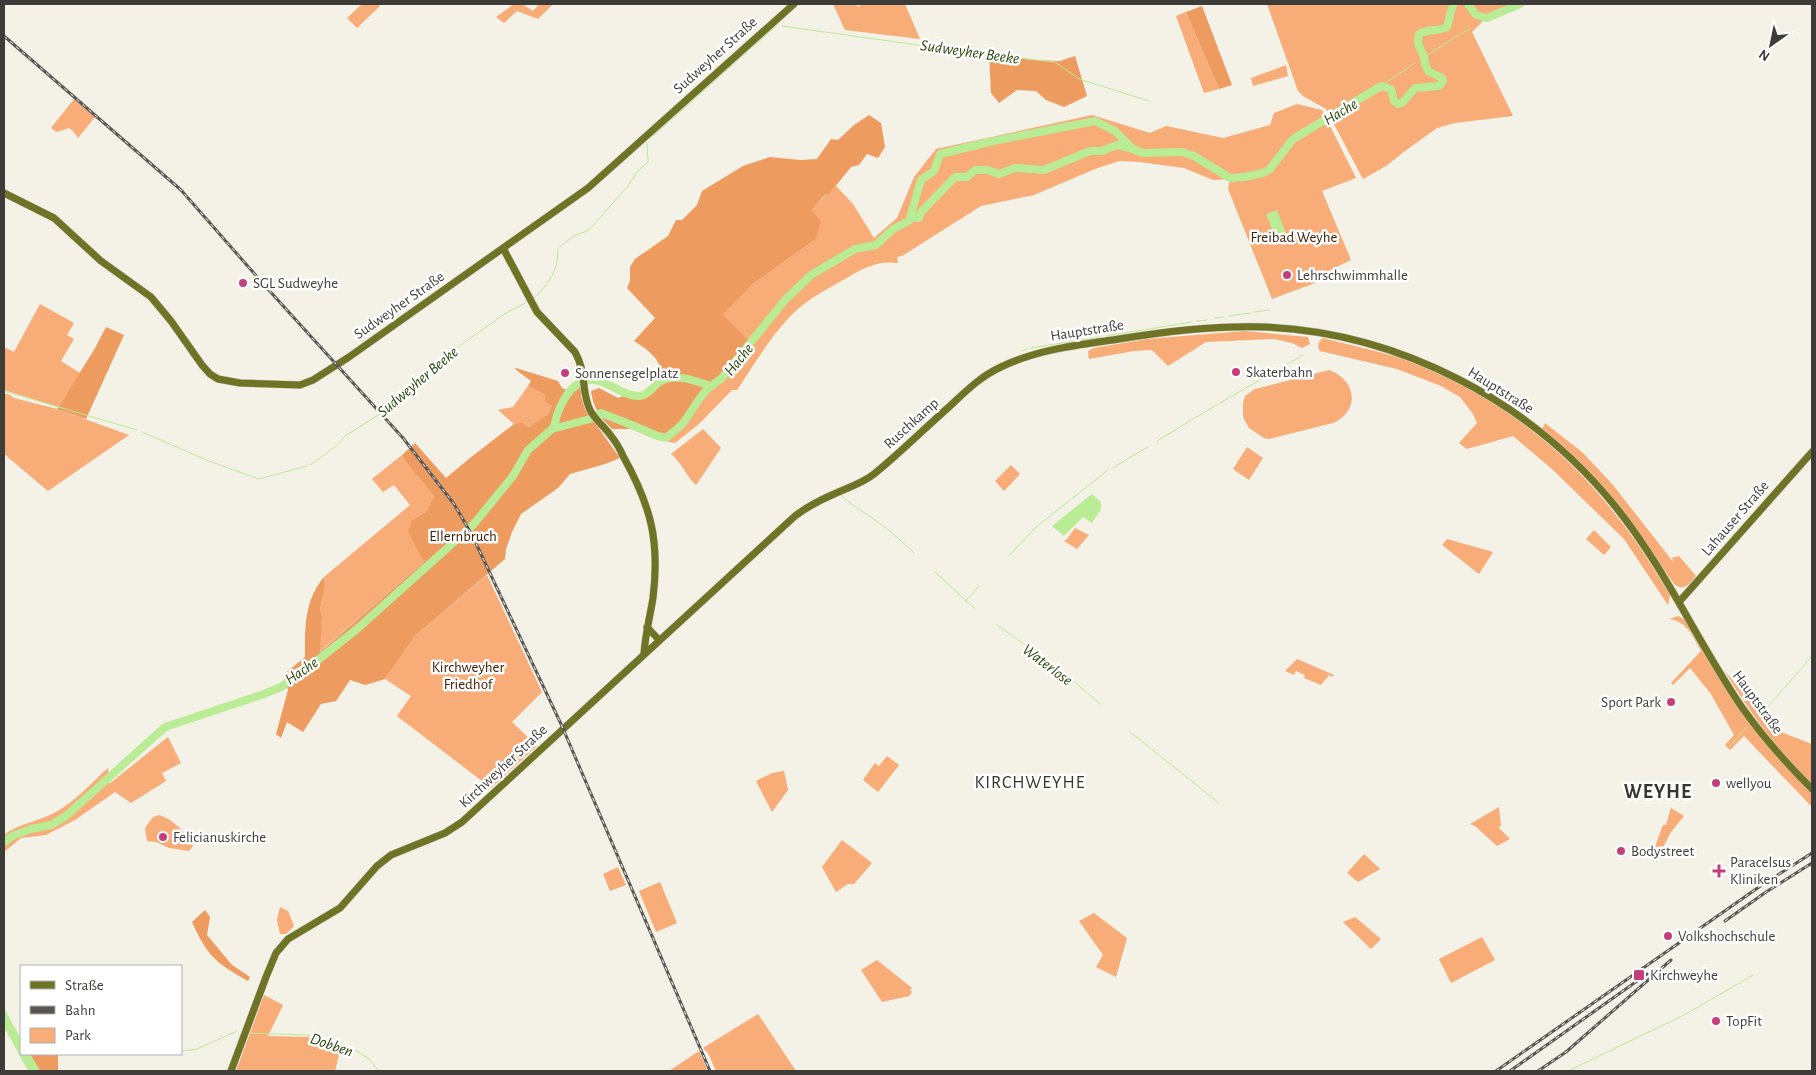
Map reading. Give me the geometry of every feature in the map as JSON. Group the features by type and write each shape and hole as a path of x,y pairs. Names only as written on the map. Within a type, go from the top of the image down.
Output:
{"main road":[{"name":"Sudweyher Straße","path":"4,193 54,218 101,261 143,291 162,309 207,371 218,379 232,382 297,385 313,380 588,188 794,4"},
{"path":"503,248 536,312 580,359 588,405 596,420 611,436 623,456 645,503 652,523 655,575 644,654"},
{"name":"Hauptstraße","path":"1005,365 1026,356 1055,349 1149,334 1219,326 1266,327 1313,332 1344,338 1400,354 1452,376 1484,393 1522,418 1557,446 1614,505 1655,561 1742,708 1782,757 1812,789"},
{"name":"Ruschkamp","path":"832,495 870,477 975,383 1005,365"},
{"name":"Lahauser Straße","path":"1679,602 1812,452"},
{"name":"Kirchweyher Straße","path":"231,1071 276,953 288,938 340,908 377,866 391,855 445,833 464,820 789,520 808,507 832,495"},
{"path":"646,630 657,642"}],"green space":[{"path":"362,4 377,4 380,6 357,28 347,18"},
{"path":"514,4 522,4 533,11 539,4 553,4 538,19 517,11 504,23 496,17"},
{"path":"833,4 853,4 860,7 860,4 905,4 920,39 845,30"},
{"path":"1267,4 1515,4 1487,17 1472,32 1513,116 1455,123 1437,128 1386,166 1363,179 1326,109 1303,96 1298,91"},
{"path":"1202,6 1232,85 1219,89 1186,12"},
{"path":"1186,12 1219,89 1204,93 1176,16"},
{"path":"989,54 1033,60 1060,61 1075,56 1087,96 1064,107 1046,100 1036,91 1017,90 999,103 991,93"},
{"path":"1286,65 1288,76 1253,86 1251,78"},
{"path":"74,99 95,117 78,138 69,128 57,132 51,128"},
{"name":"Freibad Weyhe","path":"1297,104 1322,110 1356,178 1322,191 1351,260 1322,274 1323,280 1272,299 1228,189 1230,179 1213,180 1184,168 1119,161 1034,195 981,206 902,256 897,257 898,263 891,262 870,266 827,289 804,304 781,326 737,390 732,390 699,424 675,443 655,439 649,430 669,430 675,427 686,416 700,395 727,370 723,315 753,284 816,239 810,210 836,186 853,204 874,238 897,218 914,177 936,149 1092,115 1150,133 1166,126 1223,138 1270,125 1274,113"},
{"path":"869,115 881,123 885,147 878,158 867,154 859,165 851,167 830,193 824,196 811,210 821,221 816,239 753,284 723,315 748,340 727,370 700,395 682,422 673,431 662,433 650,430 655,439 631,429 612,429 598,412 593,402 591,391 599,388 618,398 623,396 645,397 656,386 661,372 652,354 634,341 655,318 627,288 630,281 630,267 635,259 668,236 676,220 682,220 697,205 702,191 743,166 770,157 800,160 817,159 831,139 838,140 854,125"},
{"path":"40,304 74,323 67,335 74,339 61,361 80,373 58,407 4,390 4,347 14,352"},
{"path":"106,327 124,335 86,419 57,409 94,350"},
{"path":"1245,331 1308,337 1310,344 1302,348 1292,343 1274,339 1206,342 1168,366 1152,350 1134,351 1089,359 1088,351 1094,348 1147,339"},
{"path":"1323,338 1391,355 1431,370 1491,402 1519,421 1570,464 1594,488 1637,543 1670,595 1668,605 1624,539 1553,470 1513,436 1467,449 1459,443 1477,423 1473,414 1460,397 1441,386 1397,369 1320,351 1318,347 1319,342"},
{"name":"Ellernbruch","path":"516,368 558,381 562,388 572,392 581,385 581,396 585,409 620,458 570,474 558,488 521,514 512,532 506,549 505,559 415,636 385,679 365,685 350,680 336,701 321,704 303,732 287,722 281,738 276,734 288,690 283,675 305,657 309,605 317,586 324,577 325,586 320,609 322,617 320,652 424,562 408,532 412,520 427,511 434,496 402,455 415,443 446,478 514,424 522,422 529,427 549,413 552,405 545,402 545,395 528,386 531,381"},
{"path":"1329,370 1345,381 1352,395 1348,411 1342,417 1333,423 1269,439 1264,438 1249,428 1243,417 1245,396 1255,389"},
{"path":"528,386 545,395 553,405 549,413 529,427 522,422 514,424 498,410 513,407"},
{"path":"4,393 14,398 57,409 129,435 48,491 4,454"},
{"path":"1545,423 1583,453 1613,485 1674,563 1672,558 1679,556 1696,576 1689,584 1681,587 1674,584 1609,494 1578,461 1542,429"},
{"path":"703,429 721,448 696,485 671,454"},
{"path":"1247,447 1263,458 1249,480 1233,469"},
{"path":"402,455 434,496 427,511 412,520 424,562 319,652 322,617 320,609 325,586 324,577 410,505 394,485 383,492 372,479"},
{"path":"1011,465 1020,474 1004,491 995,481"},
{"path":"1075,528 1089,535 1077,549 1064,541"},
{"path":"1594,530 1611,547 1604,555 1586,539"},
{"path":"1447,539 1493,552 1479,574 1442,545"},
{"name":"Kirchweyher Friedhof","path":"487,575 542,692 512,722 537,746 491,788 397,716 411,696 385,679 415,636"},
{"path":"1678,616 1684,619 1780,760 1812,794 1812,807 1744,736 1730,750 1725,745 1734,735 1711,694 1690,668 1673,685 1671,683 1701,651 1685,626 1669,619"},
{"path":"1297,659 1334,675 1332,677 1329,675 1321,685 1304,678 1305,675 1296,671 1294,675 1285,671"},
{"path":"1724,670 1773,729 1812,744 1812,785 1764,730"},
{"path":"168,737 181,763 162,773 166,781 131,803 115,792 75,820 46,835 21,838 4,852 4,835 61,809 108,768 109,784"},
{"path":"887,756 899,765 878,792 863,780 875,763 879,766"},
{"path":"784,771 788,790 772,812 756,781 772,773"},
{"path":"1499,807 1501,826 1498,827 1510,839 1497,846 1475,826 1470,824"},
{"path":"1671,808 1684,816 1671,832 1659,855 1653,852 1663,825 1666,825"},
{"path":"159,815 170,820 183,832 193,846 189,851 169,848 156,842 147,841 145,828 153,817"},
{"path":"842,840 872,863 854,884 848,884 836,892 822,867"},
{"path":"1364,854 1380,869 1358,882 1347,873"},
{"path":"618,867 626,885 610,891 603,874"},
{"path":"660,882 677,923 656,932 639,891"},
{"path":"280,907 288,911 294,926 286,934 280,934 277,920"},
{"path":"205,910 210,917 207,935 232,965 250,977 248,981 214,958 203,943 192,922"},
{"path":"1094,913 1127,938 1116,977 1096,967 1103,955 1079,921"},
{"path":"1355,917 1381,939 1371,949 1343,922"},
{"path":"1482,937 1495,960 1451,983 1439,959"},
{"path":"877,960 912,988 909,996 882,1002 861,970"},
{"path":"264,995 283,1005 268,1036 307,1037 341,1047 335,1071 236,1071"},
{"path":"758,1014 796,1071 716,1071 708,1053 703,1048"},
{"path":"699,1051 708,1071 669,1071"},
{"path":"31,1055 58,1055 58,1071 40,1071"}],"shaded area":[{"path":"1277,210 1289,241 1278,245 1266,214"},
{"path":"1092,494 1101,502 1101,509 1092,523 1083,517 1064,536 1052,526"},
{"path":"4,1008 20,1037 20,1055 31,1055 40,1071 28,1071 4,1027"}],"waterway":[{"name":"Hache","path":"4,842 14,835 51,825 66,816 165,727 281,687 318,660 357,629 473,525 513,476 528,450 552,429 590,419 601,413 654,435 666,438 684,422 704,393 721,379 785,300 811,275 855,249 876,245 893,229 909,221 921,180 934,171 940,154 989,142 1095,121 1115,131 1133,149 1142,153 1182,152 1194,156 1230,178 1263,173 1269,170 1293,139 1381,86 1391,89 1394,101 1398,104 1403,102 1415,88 1439,86 1443,81 1442,78 1428,71 1418,44 1419,34 1447,27 1453,4"},
{"name":"Hache","path":"1468,4 1476,15 1487,18 1520,4"},
{"name":"Hache","path":"1481,21 1487,18"},
{"name":"Sudweyher Beeke","path":"653,136 777,25"},
{"name":"Sudweyher Beeke","path":"782,26 975,53 1055,62 1079,79 1149,101"},
{"path":"1424,57 1470,28"},
{"path":"1381,86 1415,63"},
{"name":"Sudweyher Beeke","path":"560,247 572,237 589,230 628,186 637,172 648,162 647,143"},
{"name":"Hache","path":"911,217 919,218 921,212 955,177 967,177 975,170 987,170 999,174 1015,168 1044,170 1090,151 1102,151 1117,145 1133,149"},
{"name":"Sudweyher Beeke","path":"534,298 552,276 558,257 558,249"},
{"name":"Sudweyher Beeke","path":"310,465 335,447 345,436 383,412 462,344 506,313 527,302"},
{"path":"1254,312 1270,310"},
{"path":"1229,316 1250,313"},
{"path":"1215,318 1224,317"},
{"path":"1197,321 1207,320"},
{"path":"1106,336 1192,322"},
{"path":"1030,348 1101,337"},
{"path":"1022,351 1027,349"},
{"path":"1220,403 1303,355"},
{"path":"552,429 568,394 578,384 586,381 602,382 624,393 640,396 648,393 658,383 670,378 684,378 710,386"},
{"name":"Sudweyher Beeke","path":"4,391 137,430"},
{"path":"1157,441 1218,404"},
{"name":"Sudweyher Beeke","path":"142,432 209,461 259,479 307,466"},
{"path":"1112,468 1148,447"},
{"path":"1009,556 1035,528 1108,470"},
{"name":"Waterlose","path":"841,495 852,505 883,526 914,553"},
{"path":"935,572 974,608"},
{"path":"966,601 979,586"},
{"name":"Waterlose","path":"997,625 1037,653 1100,704"},
{"name":"Waterlose","path":"1759,717 1812,656"},
{"name":"Waterlose","path":"1729,747 1747,727"},
{"name":"Waterlose","path":"1129,731 1219,803"},
{"path":"1568,1071 1686,1014 1753,975"},
{"name":"Dobben","path":"182,1051 197,1049 237,1031"},
{"name":"Dobben","path":"248,1033 307,1035 357,1051 368,1058 379,1071"}],"railway":[{"path":"4,36 181,190 403,438 454,504 472,535 561,724 710,1071"},
{"path":"1496,1071 1759,887 1812,853"},
{"path":"1725,921 1812,863"},
{"path":"1538,1071 1566,1052 1671,960"},
{"path":"1510,1071 1647,974"}],"place":[{"name":"Lehrschwimmhalle","path":"1287,275"},
{"name":"SGL Sudweyhe","path":"243,283"},
{"name":"Skaterbahn","path":"1236,372"},
{"name":"Sonnensegelplatz","path":"565,373"},
{"name":"Sport Park","path":"1671,702"},
{"name":"wellyou","path":"1716,783"},
{"name":"Felicianuskirche","path":"163,837"},
{"name":"Bodystreet","path":"1621,851"},
{"name":"Paracelsus Kliniken","path":"1719,871"},
{"name":"Volkshochschule","path":"1668,936"},
{"name":"Kirchweyhe","path":"1639,975"},
{"name":"TopFit","path":"1716,1021"}],"district":[{"name":"KIRCHWEYHE","path":"1030,782"},
{"name":"WEYHE","path":"1658,791"}]}
